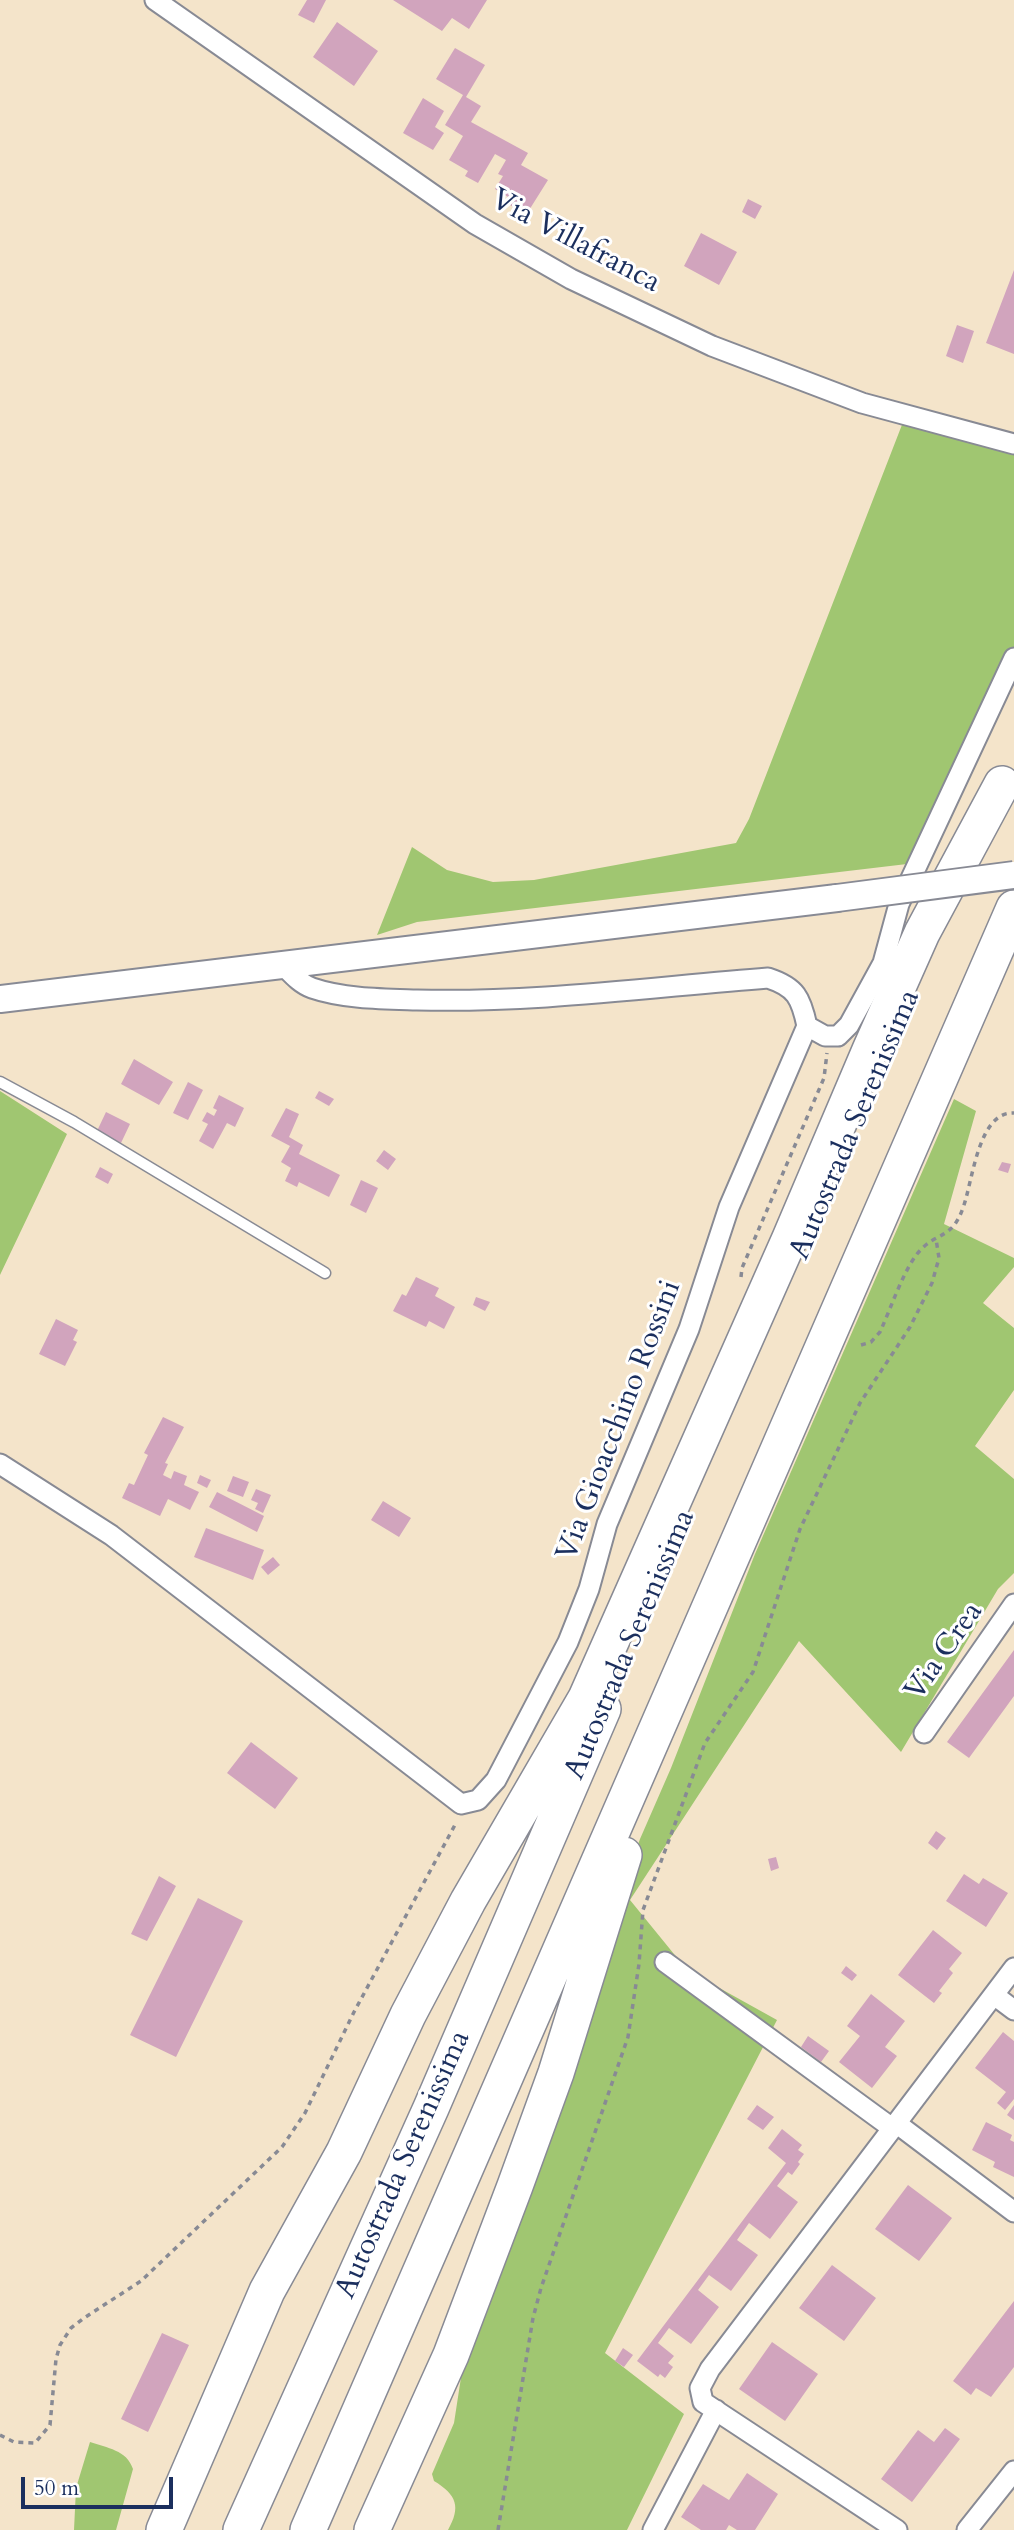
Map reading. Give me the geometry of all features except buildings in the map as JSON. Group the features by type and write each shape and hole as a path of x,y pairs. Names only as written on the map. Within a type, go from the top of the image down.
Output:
{"highway":[{"path":"164,2530 267,2291 344,2152 408,2015 468,1901 586,1698 922,933 1008,771"},
{"name":"Autostrada Serenissima","path":"241,2530 436,2095 1008,771"},
{"name":"Autostrada Serenissima","path":"308,2530 1014,908"},
{"path":"372,2530 451,2354 520,2174 556,2073 625,1852 649,1798 683,1670"}],"main road":[{"path":"0,999 1014,875"}],"street":[{"name":"Via Villafranca","path":"155,0 475,224 570,279 712,346 862,403 1014,444"},
{"path":"283,965 310,988 349,995 455,1001 511,999 768,978 788,984 803,1008 807,1026 829,1036 838,1036 849,1025 883,962 899,904 1014,659"},
{"name":"Via Gioacchino Rossini","path":"461,1804 478,1800 496,1780 568,1642 589,1589 607,1524 689,1329 729,1207 807,1026"},
{"path":"0,1464 111,1535 461,1804"},
{"name":"Via Crea","path":"924,1733 1014,1604"},
{"path":"665,1962 1014,2212"},
{"path":"897,2530 703,2402 700,2388 710,2369 1014,1968"},
{"path":"994,1995 1014,2010"},
{"path":"653,2530 716,2410"},
{"path":"967,2530 1010,2484"}],"lane":[{"path":"0,1082 74,1122 325,1273"}],"path":[{"path":"766,1214 824,1078 829,1036"},
{"path":"861,1345 872,1342 880,1332 917,1254 955,1227 964,1206 983,1138 992,1120 1006,1112 1014,1112"},
{"path":"498,2530 533,2318 628,2037 639,1964 643,1910 705,1743 753,1672 806,1517 860,1403 910,1327 932,1283 939,1258 936,1239"},
{"path":"0,2435 14,2442 35,2443 50,2425 56,2359 60,2345 72,2328 141,2281 282,2147 305,2113 354,2012 454,1830 461,1804"}],"green space":[{"path":"905,417 1014,437 1014,666 930,861 908,861 907,864 417,922 377,935 412,847 447,870 493,882 534,880 736,843 749,819"},
{"path":"0,1091 67,1134 0,1275"},
{"path":"954,1099 976,1111 944,1224 1014,1258 1014,1267 983,1303 1014,1328 1014,1390 975,1446 1014,1479 1014,1573 998,1589 901,1752 799,1641 630,1900 687,1970 777,2020 605,2353 684,2414 627,2530 448,2530 455,2515 454,2502 448,2491 434,2481 432,2474 454,2423 464,2358 594,1966 640,1839 671,1768 755,1554"},
{"path":"90,2442 121,2454 133,2469 116,2530 74,2530 76,2488"}]}
